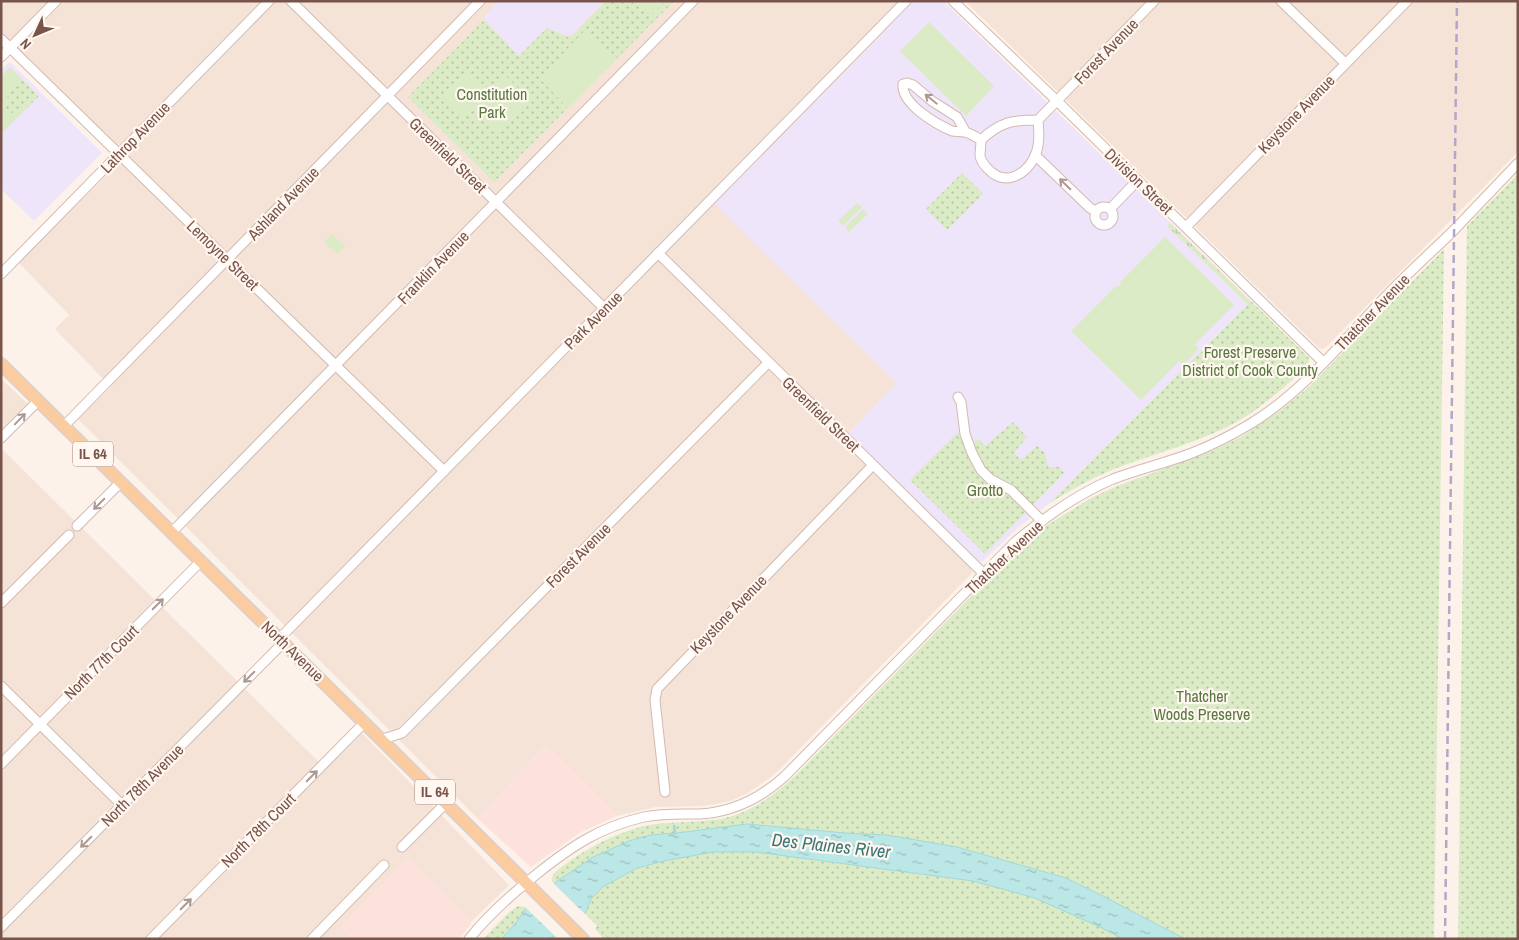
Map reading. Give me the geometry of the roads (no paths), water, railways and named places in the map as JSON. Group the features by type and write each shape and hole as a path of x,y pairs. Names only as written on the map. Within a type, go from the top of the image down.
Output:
{"main road":[{"name":"North Avenue","path":"1,364 383,739 583,939"}],"street":[{"path":"1,57 56,1"},
{"name":"Lathrop Avenue","path":"1,274 269,1"},
{"name":"Greenfield Street","path":"291,1 604,308"},
{"name":"Ashland Avenue","path":"64,426 480,1"},
{"name":"Franklin Avenue","path":"172,532 693,1"},
{"name":"Park Avenue","path":"282,640 444,471 906,1"},
{"name":"Division Street","path":"953,1 1324,362"},
{"name":"Forest Avenue","path":"1038,120 1154,1"},
{"path":"1281,1 1345,63"},
{"name":"Keystone Avenue","path":"1186,227 1407,1"},
{"name":"Lemoyne Street","path":"1,39 444,471"},
{"path":"965,132 957,117 932,101 913,85 903,84 903,90 912,105 934,122 954,132 965,132 981,140"},
{"path":"1038,120 1039,134 1035,155 1023,172 1014,177 1001,178 992,173 980,157 981,140 991,130 1002,124 1011,121 1038,120"},
{"path":"1035,155 1090,208 1096,211"},
{"name":"Thatcher Avenue","path":"469,939 499,907 526,883 560,855 589,837 620,824 659,814 714,812 748,802 776,784 1015,542 1067,503 1097,486 1213,444 1250,424 1294,392 1518,163"},
{"path":"1110,209 1124,197 1138,180"},
{"path":"1102,206 1110,209 1113,214 1112,220 1105,225 1099,224 1095,220 1096,211 1102,206"},
{"name":"Greenfield Street","path":"658,253 984,574"},
{"name":"Forest Avenue","path":"383,739 402,733 768,363"},
{"path":"958,398 961,402 965,434 981,470 990,479 1010,490 1042,521"},
{"path":"1,438 38,401"},
{"name":"Keystone Avenue","path":"665,792 655,700 656,689 873,466"},
{"path":"77,526 121,482"},
{"path":"1,603 69,535"},
{"name":"North 77th Court","path":"1,764 201,561"},
{"name":"North 78th Avenue","path":"1,927 282,640"},
{"path":"1,686 122,805"},
{"name":"North 78th Court","path":"151,939 365,722"},
{"path":"402,847 446,803"},
{"path":"312,939 384,865"}],"water":[{"name":"Des Plaines River","path":"747,824 887,835 957,847 1066,878 1185,939 1123,939 1035,898 973,881 756,852 713,852 637,868 603,887 591,899 585,914 555,936 547,939 501,939 516,923 527,907 556,882 593,857 629,841 650,835"}],"waterway":[{"path":"674,826 675,834"}],"railway":[{"path":"1445,939 1457,1"}],"park label":[{"name":"Constitution Park","path":"492,103"},
{"name":"Forest Preserve District of Cook County","path":"1250,361"},
{"name":"Grotto","path":"985,490"},
{"name":"Thatcher Woods Preserve","path":"1202,705"}]}
